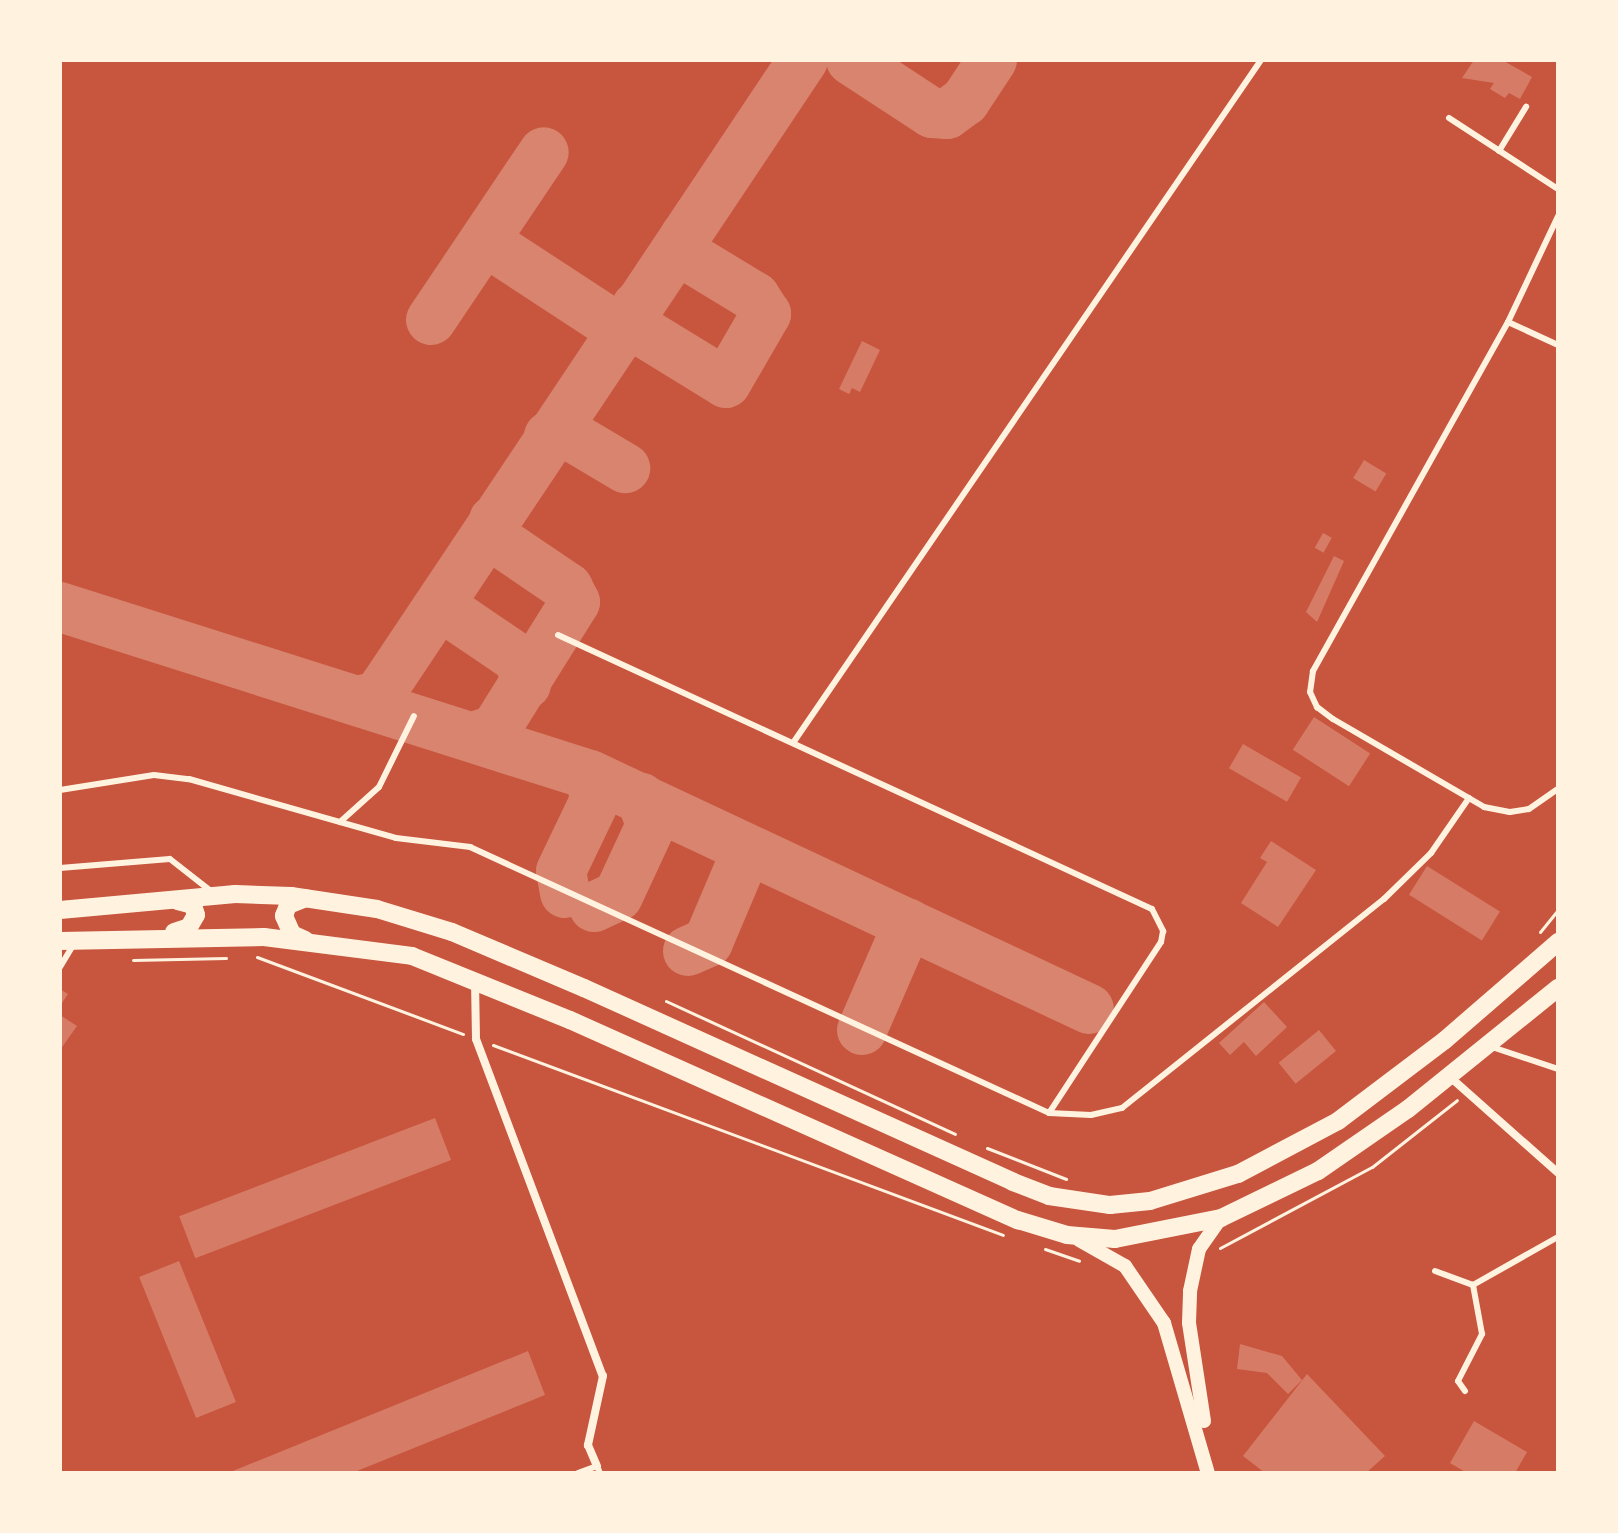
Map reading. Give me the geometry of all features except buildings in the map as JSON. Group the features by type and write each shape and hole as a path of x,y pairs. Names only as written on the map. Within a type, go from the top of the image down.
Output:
{"main road":[{"path":"60,910 216,895 309,898 377,909 452,932 1013,1182 1049,1196 1110,1205 1150,1201 1238,1174 1338,1121 1445,1040 1558,942"},
{"path":"309,898 292,902 284,916 292,934 311,941"},
{"path":"144,902 193,905 192,925 159,936"},
{"path":"68,939 159,936 311,941 388,950 475,980 980,1205 1067,1235 1130,1239 1221,1218 1318,1171 1450,1077 1558,988"}],"street":[{"path":"475,980 476,1039 603,1376 588,1445 598,1469"},
{"path":"1450,1077 1558,1173"},
{"path":"1210,1473 1189,1309 1199,1249 1221,1218"},
{"path":"1067,1235 1117,1260 1150,1298 1178,1358 1210,1473"}],"lane":[{"path":"793,743 1261,60"},
{"path":"1499,151 1526,107"},
{"path":"1449,118 1558,189"},
{"path":"1558,216 1508,322 1313,671 1310,692 1317,707 1333,719 1469,798 1510,812 1529,809 1558,789"},
{"path":"1508,322 1558,345"},
{"path":"558,635 1152,909 1159,920 1161,942 1049,1113"},
{"path":"340,822 379,787 414,716"},
{"path":"60,790 154,775 189,779 396,838 470,847 1049,1113 1108,1114 1122,1108 1384,899 1431,853 1469,798"},
{"path":"60,868 170,859 216,895"},
{"path":"60,967 68,939"},
{"path":"1488,1046 1558,1069"},
{"path":"1435,1271 1473,1285 1558,1237"},
{"path":"1465,1391 1458,1381 1482,1334 1473,1285"},
{"path":"578,1473 598,1469"}],"path":[{"path":"243,957 257,957 1010,1238"},
{"path":"125,960 228,958"},
{"path":"1215,1250 1372,1167 1466,1093"},
{"path":"1039,1247 1081,1261"}],"taxiway":[{"path":"361,700 378,696 385,686 803,60"},
{"path":"851,60 932,113 947,114 965,101 992,60"},
{"path":"431,320 544,152"},
{"path":"637,306 633,318 638,329 726,383 766,314 755,297 689,257 684,252 685,236"},
{"path":"485,241 621,330"},
{"path":"549,436 566,433 625,468"},
{"path":"476,736 495,730 575,602 568,588 496,539 494,520"},
{"path":"444,598 448,611 520,660 526,684"},
{"path":"60,607 590,775 1089,1009"},
{"path":"565,893 561,871 595,800 590,775"},
{"path":"594,907 618,896 651,825 641,798"},
{"path":"688,951 708,942 747,850"},
{"path":"862,1030 908,924"}]}
